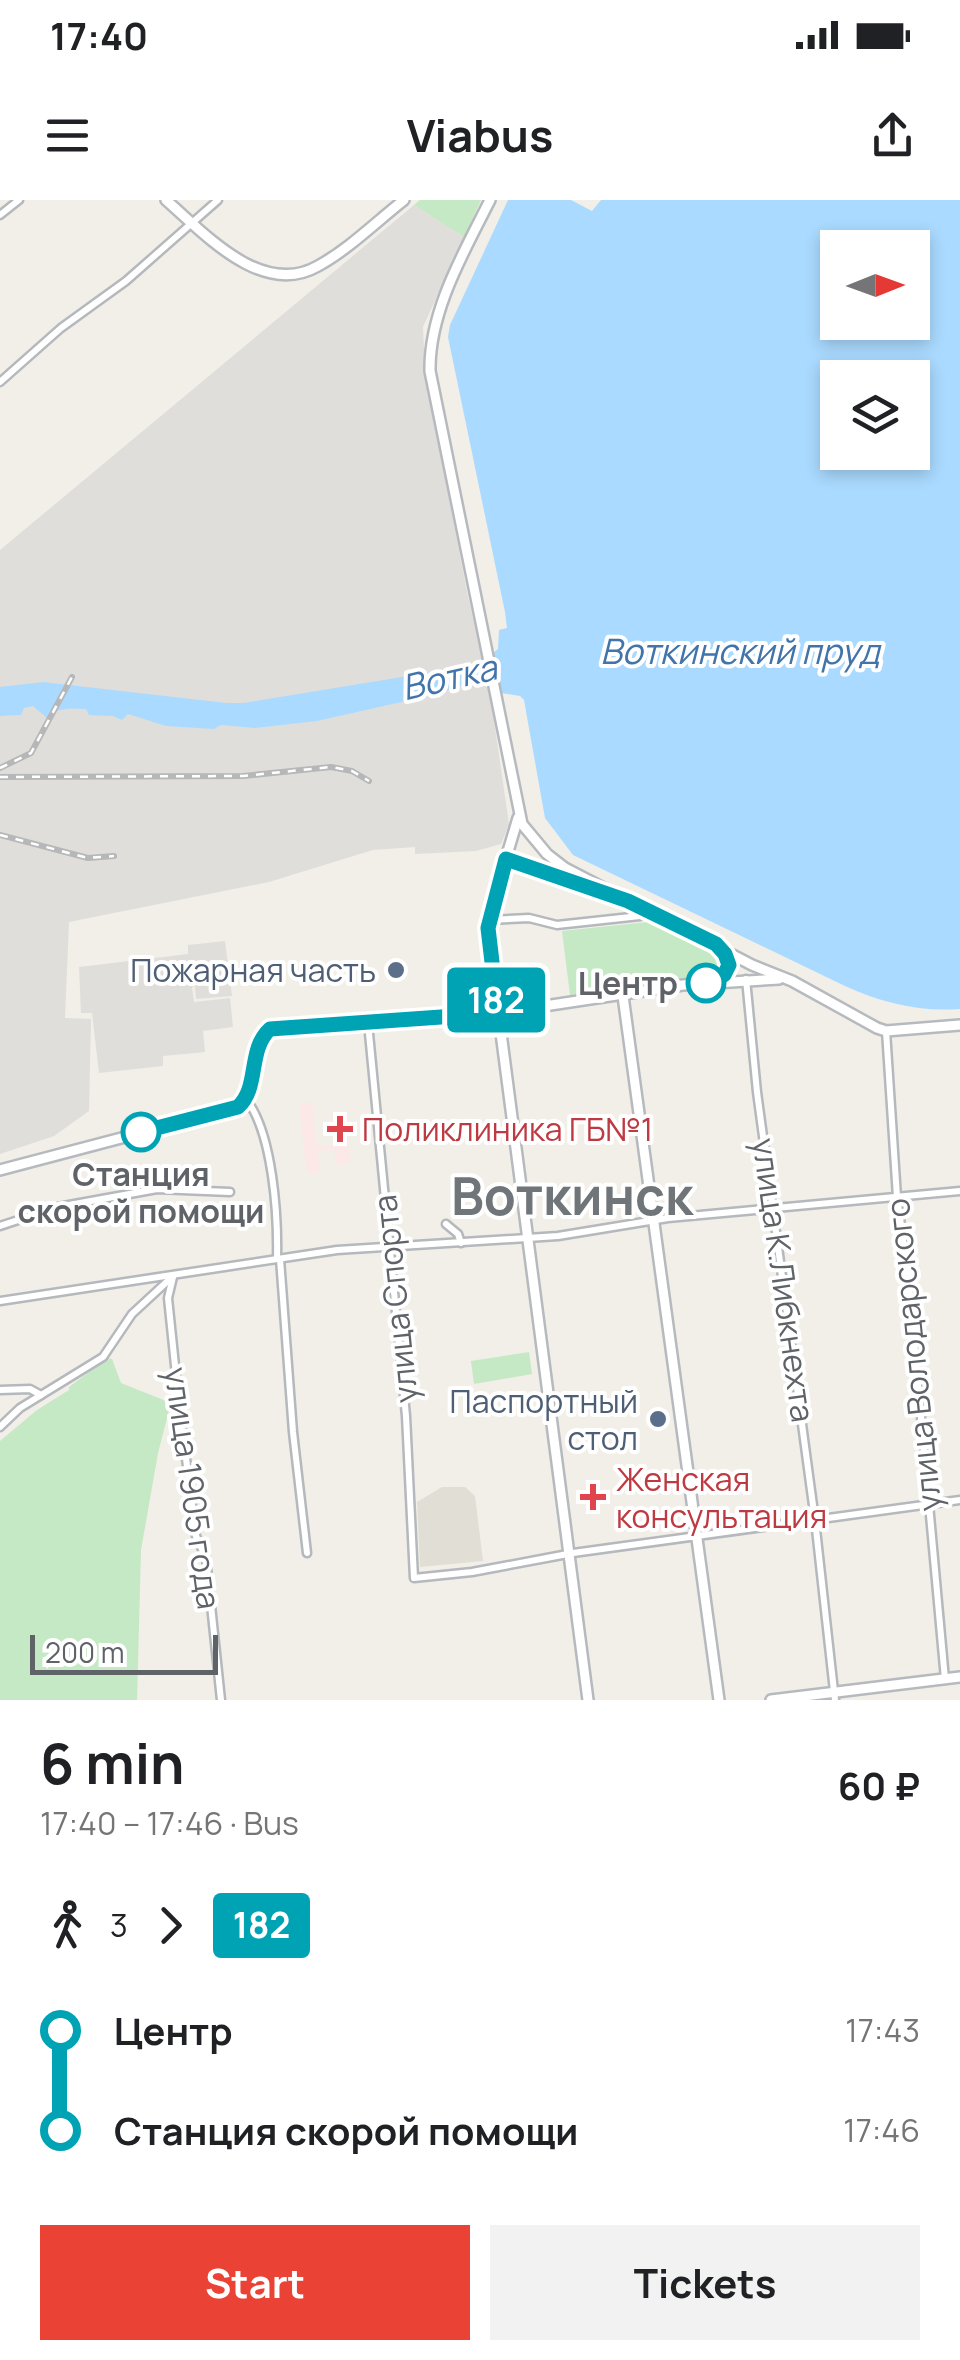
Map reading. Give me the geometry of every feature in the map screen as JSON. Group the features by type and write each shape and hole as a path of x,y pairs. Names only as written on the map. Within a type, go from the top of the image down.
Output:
{"main road":[{"path":"166,200 250,266 278,276 316,268 404,200"},
{"path":"490,200 439,316 430,360 519,815 531,837 555,862 886,1031 960,1025"},
{"path":"519,815 489,920 588,1700"},
{"path":"506,859 621,898"},
{"path":"711,982 724,975 729,965 716,944"},
{"path":"0,1170 236,1108 246,1100 256,1048 270,1029 498,1013 711,982 792,981"},
{"path":"622,996 718,1700"},
{"path":"771,1700 960,1677"}],"street":[{"path":"0,216 19,200"},
{"path":"0,382 61,328 126,281 218,200"},
{"path":"489,920 530,918 557,924 617,920 640,916 646,909"},
{"name":"улица К.Либкнехта","path":"746,979 757,1092 835,1695"},
{"name":"улица Спорта","path":"368,1021 406,1416 414,1578 472,1572 569,1553"},
{"name":"улица Володарского","path":"886,1031 897,1197 908,1275 944,1679"},
{"path":"246,1100 260,1120 270,1173 307,1552"},
{"path":"0,1226 58,1208 156,1189 230,1192"},
{"path":"0,1300 390,1246 529,1238 654,1221 960,1191"},
{"path":"446,1224 458,1234 461,1243"},
{"path":"0,1427 20,1408 103,1358 132,1314 173,1276"},
{"name":"улица 1905 года","path":"173,1276 168,1298 177,1386 196,1536 206,1558 221,1700"},
{"path":"0,1390 30,1389 42,1395"},
{"path":"569,1553 960,1500"}],"shaded area":[{"path":"414,205 464,237 423,327 425,371 467,592 492,681 490,693 509,824 501,844 476,851 415,854 415,847 373,850 269,882 69,922 65,1018 91,1019 89,1111 54,1136 0,1154 0,550"},
{"path":"225,941 232,996 196,999 195,986 192,987 194,1002 230,998 233,1027 203,1031 205,1052 163,1056 163,1066 99,1073 92,1013 81,1013 79,967 188,954 188,945"},
{"name":"Поликлиника ГБ№1","path":"312,1102 317,1147 334,1145 331,1113 345,1112 350,1163 337,1165 334,1149 318,1151 320,1172 307,1173 299,1104"},
{"path":"442,1487 465,1487 475,1496 483,1561 420,1567 417,1502"}],"green space":[{"path":"420,200 481,200 464,237 414,205"},
{"path":"648,922 719,954 726,968 716,977 570,995 562,931"},
{"path":"529,1352 532,1374 474,1384 471,1361"},
{"path":"108,1358 112,1359 121,1383 171,1403 141,1550 137,1700 0,1700 0,1441"}],"water":[{"name":"Воткинский пруд","path":"508,200 571,200 592,211 601,200 960,200 960,1009 901,1005 845,986 573,855 545,818 524,700 501,693 493,653 498,649 499,630 507,628 505,612 448,337"},
{"name":"Вотка","path":"488,659 491,677 317,721 255,728 221,725 214,729 166,726 128,714 122,720 89,715 86,709 60,710 47,718 33,706 24,708 21,715 0,716 0,687 43,682 244,703 457,668"}],"railway":[{"path":"0,768 31,753 72,677"},
{"path":"0,777 243,776 331,767 352,771 369,781"},
{"path":"0,835 88,858 114,856"}],"bus line":[{"name":"182","path":"141,1132 238,1107 246,1100 256,1048 270,1029 498,1013 488,928 506,859 628,901 716,944 729,965 724,975 706,983"}],"place":[{"name":"Пожарная часть","path":"396,970"},
{"name":"Центр","path":"706,983"},
{"name":"Поликлиника ГБ№1","path":"340,1129"},
{"name":"Станция скорой помощи","path":"141,1132"},
{"name":"Паспортный стол","path":"658,1419"},
{"name":"Женская консультация","path":"593,1497"}],"district":[{"name":"Воткинск","path":"572,1195"}]}
